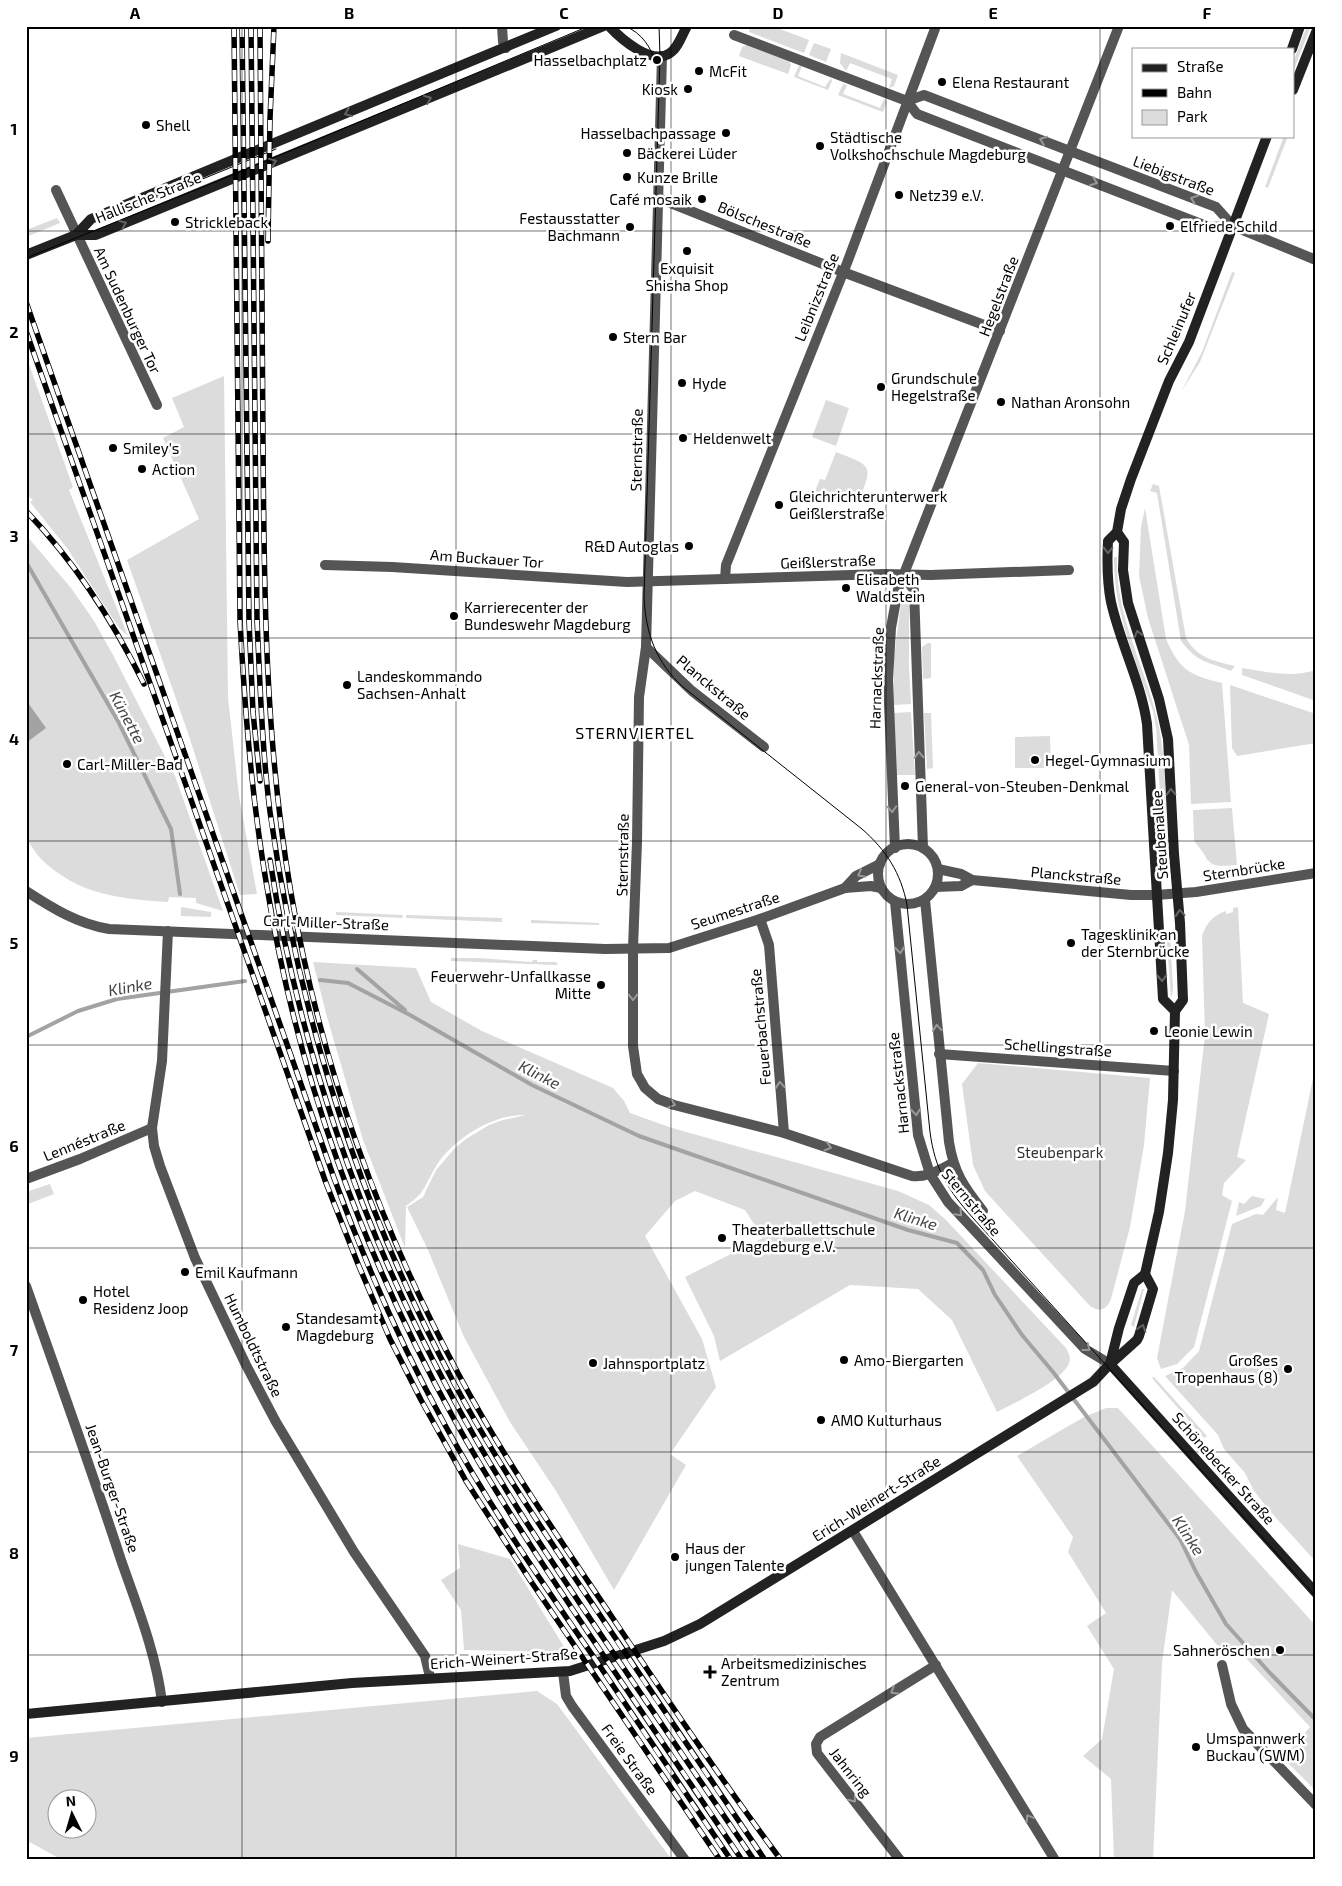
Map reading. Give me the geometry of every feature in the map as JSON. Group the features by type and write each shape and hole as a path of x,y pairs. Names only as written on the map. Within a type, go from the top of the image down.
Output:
{"main road":[{"name":"Hallische Straße","path":"74,231 90,219 556,26"},
{"name":"Hallische Straße","path":"74,231 96,235 604,26"},
{"path":"609,26 620,38 642,52 654,56 662,56 674,50 687,26"},
{"path":"1292,48 1300,26"},
{"path":"1294,87 1316,32"},
{"name":"Schleinufer","path":"1108,572 1108,541 1118,532 1122,509 1131,479 1169,381 1189,342 1266,138"},
{"path":"26,255 74,231"},
{"name":"Schleinufer","path":"1118,532 1124,542 1123,570"},
{"name":"Steubenallee","path":"1110,1364 1134,1283 1145,1274 1159,1212 1167,1161 1174,1071 1175,1011 1184,1000 1174,854 1170,751 1167,729 1128,603 1123,570"},
{"name":"Steubenallee","path":"1108,572 1113,610 1141,697 1147,724 1163,999 1175,1011"},
{"name":"Steubenallee","path":"1110,1364 1140,1336 1153,1289 1145,1274"},
{"name":"Erich-Weinert-Straße","path":"26,1714 352,1683 430,1677 563,1672 586,1667 683,1633 1080,1391 1093,1382 1110,1364"},
{"name":"Schönebecker Straße","path":"1110,1364 1316,1593"}],"street":[{"path":"502,26 503,42 506,48"},
{"name":"Leibnizstraße","path":"725,579 726,565 843,272 936,26"},
{"name":"Hegelstraße","path":"904,576 1119,26"},
{"name":"Liebigstraße","path":"734,34 907,101 917,114 1209,226 1233,226"},
{"name":"Sternstraße","path":"662,56 646,648 639,697 633,948 634,1059 637,1074 648,1092 658,1100 674,1106 784,1133 912,1176 930,1174 948,1202 1085,1348 1110,1364"},
{"name":"Liebigstraße","path":"907,101 924,96 1071,151 1216,207 1233,226"},
{"name":"Am Sudenburger Tor","path":"56,190 157,406"},
{"name":"Bölschestraße","path":"658,198 843,272 1000,331"},
{"path":"1233,226 1316,260"},
{"name":"Am Buckauer Tor","path":"325,565 392,567 597,580 648,581"},
{"name":"Geißlerstraße","path":"648,581 884,574 904,576 1070,570"},
{"path":"904,576 914,590 923,848"},
{"name":"Harnackstraße","path":"894,848 888,706 889,653 898,589 904,576"},
{"name":"Planckstraße","path":"646,648 692,691 764,747"},
{"path":"909,844 923,848 933,857 938,869 936,887 925,900 910,905 895,902 881,888 878,878 880,864 886,854 894,848 909,844"},
{"name":"Seumestraße","path":"845,888 856,876 880,864"},
{"name":"Planckstraße","path":"938,869 961,874 972,880 1128,894 1178,893"},
{"name":"Sternbrücke","path":"1178,893 1316,873"},
{"name":"Planckstraße","path":"936,887 961,886 972,880"},
{"name":"Seumestraße","path":"633,948 669,948 760,919 845,888 871,886 881,888"},
{"name":"Carl-Miller-Straße","path":"26,891 86,924 109,929 605,949 633,948"},
{"path":"925,900 947,1134 953,1163 963,1185 983,1211"},
{"name":"Harnackstraße","path":"895,902 918,1135 930,1174"},
{"name":"Feuerbachstraße","path":"760,919 769,946 784,1133"},
{"name":"Humboldtstraße","path":"168,931 162,1061 152,1128 155,1152 195,1258 246,1365 276,1422 354,1552 425,1656 430,1677"},
{"name":"Schellingstraße","path":"939,1054 1174,1071"},
{"name":"Lennéstraße","path":"26,1179 152,1128"},
{"path":"930,1174 953,1163"},
{"name":"Jean-Burger-Straße","path":"26,1286 89,1462 139,1614 159,1680 162,1702"},
{"path":"853,1531 1054,1860"},
{"name":"Jahnring","path":"900,1860 817,1753 816,1744 820,1737 936,1665"},
{"path":"1222,1665 1231,1704 1243,1729 1316,1805"},
{"name":"Freie Straße","path":"563,1672 566,1696 572,1706 685,1860"}],"green space":[{"path":"750,26 772,26 809,40 804,53 749,32"},
{"path":"1307,26 1311,26 1294,69 1294,59"},
{"path":"814,43 831,49 826,62 809,55"},
{"path":"747,45 789,61 791,65 788,74 739,56 742,47"},
{"path":"841,53 898,75 894,86 889,88 892,79 850,63 846,71 840,63"},
{"path":"800,65 802,66 798,76 825,87 831,78 832,81 828,90 794,77"},
{"path":"843,84 847,85 843,94 880,108 884,99 887,102 883,112 838,95"},
{"path":"1283,138 1287,138 1268,188 1265,187"},
{"path":"57,218 60,223 26,237 26,230"},
{"path":"1232,272 1235,273 1200,362 1181,392 1202,352"},
{"path":"26,356 73,487 69,490 128,636 119,628 67,548 30,502 33,500 26,494"},
{"path":"224,376 228,698 239,796 257,894 240,895 187,730 127,560 199,519 163,438 184,427 172,398"},
{"path":"826,400 849,408 836,446 812,437"},
{"path":"836,452 856,460 866,468 868,473 867,479 859,500 853,498 837,500 815,491 820,479 825,480"},
{"path":"1153,484 1159,486 1186,638 1195,650 1207,658 1235,666 1231,671 1198,658 1181,641 1157,493 1150,491"},
{"path":"1145,508 1166,639 1176,658 1187,670 1222,683 1231,802 1191,804 1189,745 1148,618 1139,576 1141,527"},
{"path":"26,535 71,588 94,621 113,655 175,776 223,911 196,903 196,898 169,897 168,902 151,901 117,897 86,888 56,872 42,860 26,838"},
{"path":"1114,557 1117,557 1118,578 1125,619 1151,698 1160,734 1164,766 1167,847 1163,847 1156,727 1153,711 1121,616 1117,596"},
{"path":"901,603 909,604 911,704 893,705 894,657"},
{"path":"931,643 931,678 923,679 922,647"},
{"path":"1242,668 1288,674 1316,670 1316,701 1242,675"},
{"path":"1230,685 1316,714 1316,743 1237,756 1232,748"},
{"path":"911,712 915,775 894,775 893,713"},
{"path":"924,713 931,713 933,768 927,769"},
{"path":"1050,736 1051,768 1015,768 1015,737"},
{"path":"1232,808 1237,865 1213,864 1194,841 1193,810"},
{"path":"181,907 211,912 211,917 181,916"},
{"path":"1238,907 1243,1003 1269,1014 1237,1157 1246,1160 1224,1183 1222,1195 1232,1201 1194,1347 1177,1364 1161,1369 1157,1358 1185,1211 1205,1035 1202,936 1208,924 1214,918 1226,911 1226,914 1233,912 1233,908"},
{"path":"336,912 403,915 402,918 336,915"},
{"path":"406,915 502,918 502,922 406,918"},
{"path":"531,920 599,923 599,925 531,923"},
{"path":"1166,930 1170,930 1173,988 1171,997"},
{"path":"451,958 532,962 537,960 537,962 556,962 558,965 451,961"},
{"path":"313,962 416,968 431,1002 482,1031 613,1088 624,1101 630,1113 672,1128 898,1191 929,1205 946,1220 1066,1348 1070,1359 1069,1363 1065,1370 1049,1384 997,1412 952,1320 918,1289 850,1285 720,1361 714,1336 685,1277 763,1238 745,1210 695,1191 675,1201 645,1236 702,1339 716,1387 670,1454 686,1465 614,1590 556,1491 510,1422 464,1337 428,1250 407,1207 423,1197 436,1170 455,1148 466,1139 489,1125 526,1115 502,1118 490,1122 467,1135 448,1151 437,1164 421,1193 406,1206 405,1248 363,1140"},
{"name":"Steubenpark","path":"978,1063 1150,1078 1144,1145 1130,1227 1111,1299 1103,1309 1090,1306 985,1191 973,1165 962,1084"},
{"path":"1316,1064 1316,1562 1254,1491 1245,1473 1224,1449 1218,1435 1165,1376 1183,1368 1199,1351 1232,1224 1256,1214 1263,1215 1278,1197 1276,1210 1285,1213"},
{"path":"50,1184 54,1194 28,1204 29,1206 26,1207 26,1192"},
{"path":"1252,1196 1265,1199 1261,1206 1236,1216 1239,1202 1244,1204"},
{"path":"1142,1289 1144,1289 1134,1327 1131,1325"},
{"path":"1154,1377 1207,1436 1204,1438 1152,1378"},
{"path":"1106,1408 1118,1408 1316,1626 1316,1791 1283,1758 1310,1727 1244,1656 1217,1645 1172,1590 1162,1663 1153,1860 1114,1860 1111,1779 1083,1756 1102,1739 1114,1669 1087,1626 1106,1613 1068,1552 1073,1537 1017,1456 1084,1417"},
{"path":"458,1544 510,1559 566,1650 561,1652 464,1650 461,1610 441,1580 460,1568"},
{"path":"537,1691 557,1704 672,1860 62,1860 26,1840 26,1738"}],"shaded area":[{"path":"26,700 46,728 26,743"}],"waterway":[{"name":"Künette","path":"26,562 119,723 171,829 180,894"},
{"name":"Künette","path":"357,969 405,1010"},
{"name":"Klinke","path":"320,980 348,983 410,1015 532,1085 639,1136 908,1230 957,1243 983,1270 995,1295 1022,1335 1053,1372 1180,1539 1196,1572 1226,1624 1316,1720"},
{"name":"Klinke","path":"26,1037 78,1011 117,999 245,981"}],"tram line":[{"path":"26,258 218,181 589,26"},
{"path":"625,26 645,42 652,53 656,65"},
{"path":"659,26 660,56 644,598 647,624 654,647 666,668 683,687 862,829 885,854 901,883 907,905 930,1132 935,1158 944,1179 956,1198 973,1218 1316,1597"},
{"path":"151,200 276,149"}],"railway":[{"path":"234,26 240,621 242,655 250,757 262,859 281,962 297,1030 338,1164 364,1229 391,1294 421,1357 454,1419 534,1551 742,1860"},
{"path":"242,26 249,621 253,712 260,781"},
{"path":"251,26 257,620 265,764 270,812 282,887 297,961 315,1034 361,1177 389,1247 420,1316 454,1383 529,1508 765,1860"},
{"path":"260,26 263,498 265,611 271,723 282,836 291,893 303,956 318,1018 336,1080 378,1201 430,1318 476,1406 552,1528 695,1740 781,1860"},
{"path":"268,241 274,26"},
{"path":"26,302 334,1178 358,1241 413,1365 462,1455 498,1514 731,1860"},
{"path":"26,331 326,1183 390,1339 466,1481 530,1580 720,1860"},
{"path":"26,511 61,551 92,593 144,684"},
{"path":"270,860 282,928 315,1064 336,1131 360,1196 386,1261 415,1325 485,1456 527,1523 754,1860"}],"place":[{"name":"Hasselbachplatz","path":"657,60"},
{"name":"McFit","path":"699,71"},
{"name":"Elena Restaurant","path":"942,82"},
{"name":"Kiosk","path":"688,89"},
{"name":"Shell","path":"146,125"},
{"name":"Hasselbachpassage","path":"726,133"},
{"name":"Städtische Volkshochschule Magdeburg","path":"820,146"},
{"name":"Bäckerei Lüder","path":"627,153"},
{"name":"Kunze Brille","path":"627,177"},
{"name":"Netz39 e.V.","path":"899,195"},
{"name":"Café mosaik","path":"702,199"},
{"name":"Strickleback","path":"175,222"},
{"name":"Elfriede Schild","path":"1170,226"},
{"name":"Festausstatter Bachmann","path":"630,227"},
{"name":"Exquisit Shisha Shop","path":"687,251"},
{"name":"Stern Bar","path":"613,337"},
{"name":"Hyde","path":"682,383"},
{"name":"Grundschule Hegelstraße","path":"881,387"},
{"name":"Nathan Aronsohn","path":"1001,402"},
{"name":"Heldenwelt","path":"683,438"},
{"name":"Smiley's","path":"113,448"},
{"name":"Action","path":"142,469"},
{"name":"Gleichrichterunterwerk Geißlerstraße","path":"779,505"},
{"name":"R&D Autoglas","path":"689,546"},
{"name":"Elisabeth Waldstein","path":"846,588"},
{"name":"Karrierecenter der Bundeswehr Magdeburg","path":"454,616"},
{"name":"Landeskommando Sachsen-Anhalt","path":"347,685"},
{"name":"Hegel-Gymnasium","path":"1035,760"},
{"name":"Carl-Miller-Bad","path":"67,764"},
{"name":"General-von-Steuben-Denkmal","path":"905,786"},
{"name":"Tagesklinik an der Sternbrücke","path":"1071,943"},
{"name":"Feuerwehr-Unfallkasse Mitte","path":"601,985"},
{"name":"Leonie Lewin","path":"1154,1031"},
{"name":"Theaterballettschule Magdeburg e.V.","path":"722,1238"},
{"name":"Emil Kaufmann","path":"185,1272"},
{"name":"Hotel Residenz Joop","path":"83,1300"},
{"name":"Standesamt Magdeburg","path":"286,1327"},
{"name":"Amo-Biergarten","path":"844,1360"},
{"name":"Jahnsportplatz","path":"593,1363"},
{"name":"Großes Tropenhaus (8)","path":"1288,1369"},
{"name":"AMO Kulturhaus","path":"821,1420"},
{"name":"Haus der jungen Talente","path":"675,1557"},
{"name":"Sahneröschen","path":"1280,1650"},
{"name":"Arbeitsmedizinisches Zentrum","path":"710,1672"},
{"name":"Umspannwerk Buckau (SWM)","path":"1196,1747"}],"district":[{"name":"STERNVIERTEL","path":"635,732"}]}
